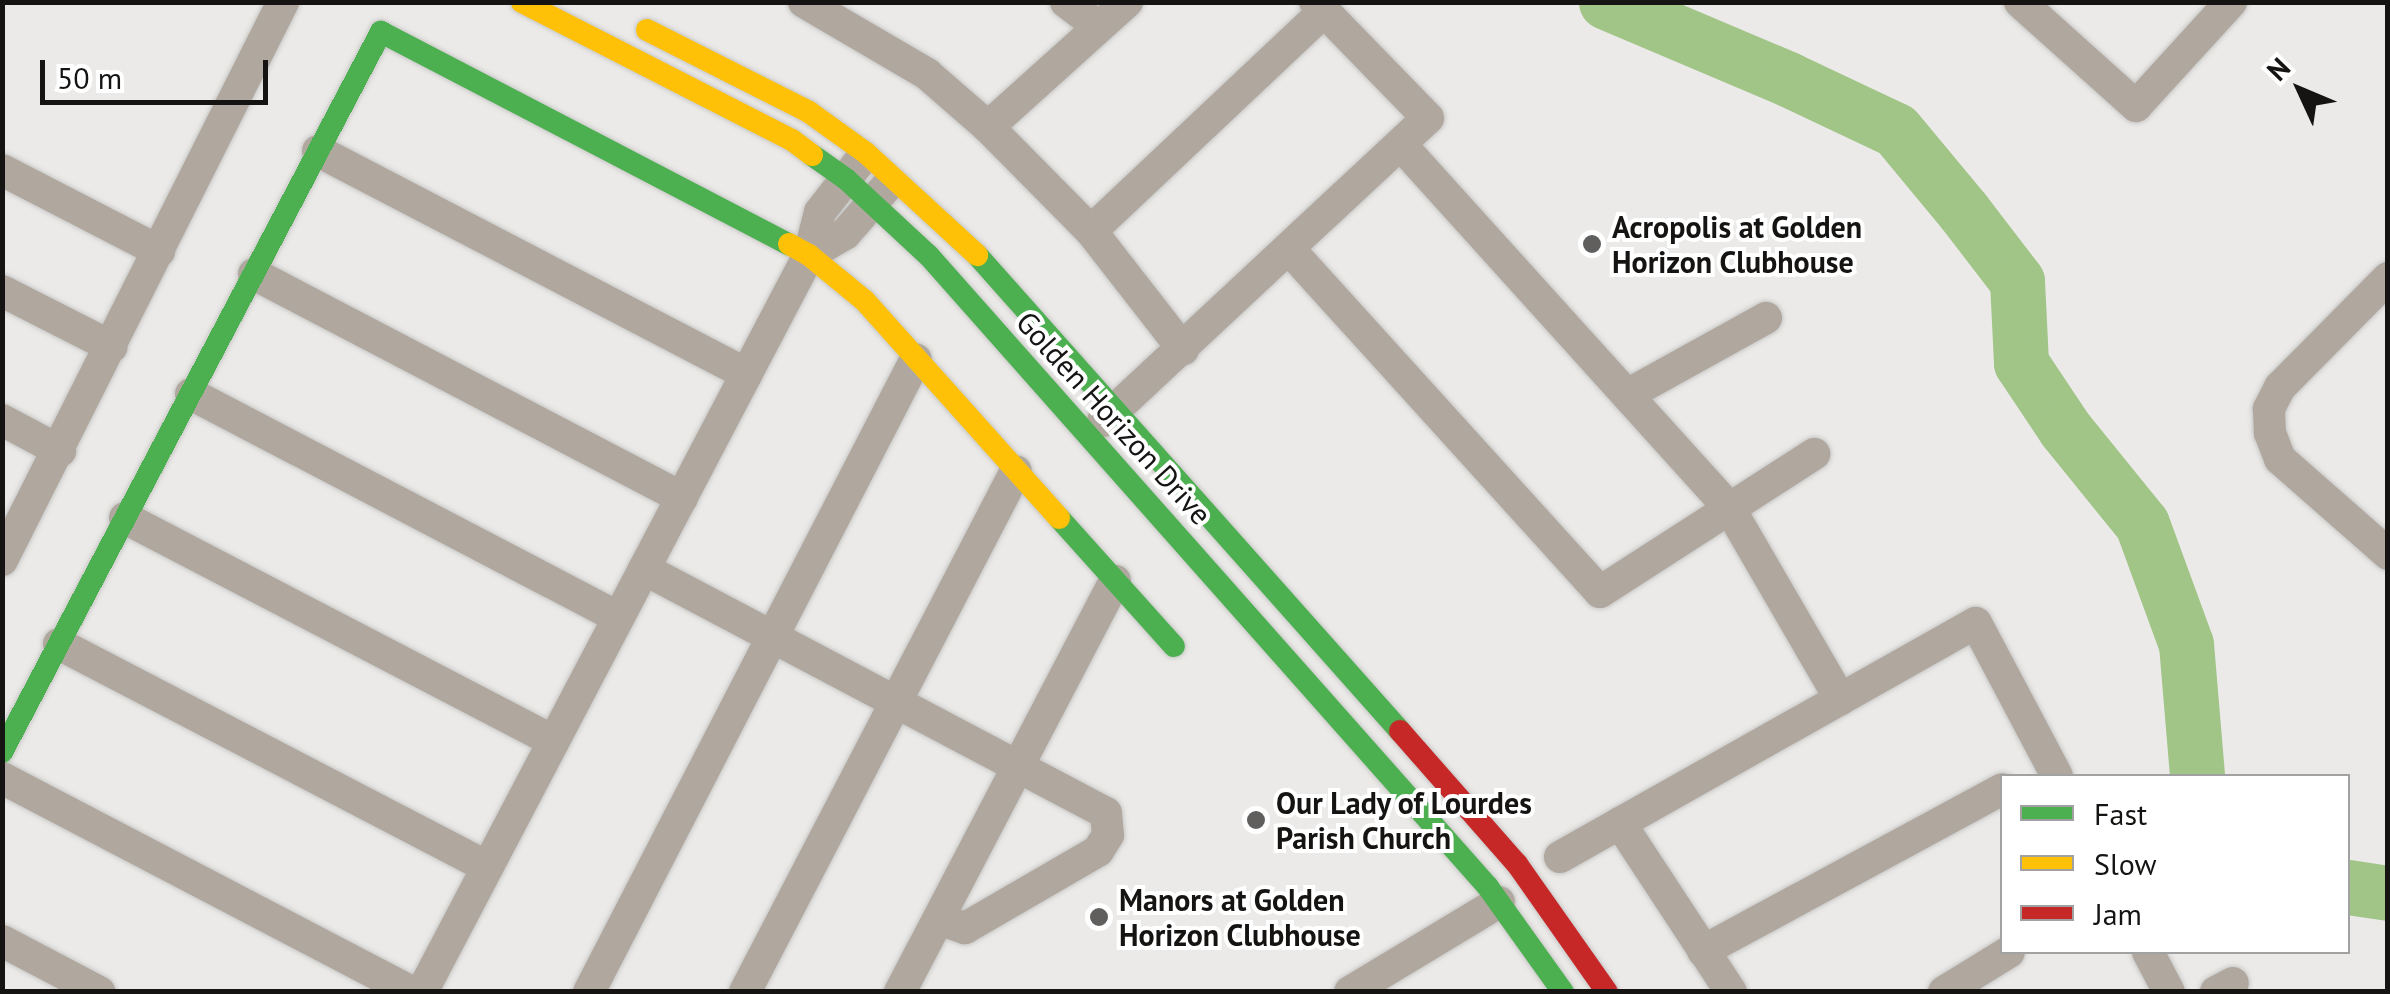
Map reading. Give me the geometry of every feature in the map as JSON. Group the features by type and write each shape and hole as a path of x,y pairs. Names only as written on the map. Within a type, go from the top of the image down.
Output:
{"street":[{"path":"2,560 283,2"},
{"name":"Golden Horizon Drive","path":"522,2 792,140 846,179 929,256 1499,902 1563,992"},
{"path":"804,2 846,14 928,74 988,128 1090,231 1184,348"},
{"path":"1066,2 1099,28"},
{"path":"988,128 1127,2"},
{"path":"2020,2 2136,106 2231,2"},
{"path":"1089,434 1428,118 1319,7 1090,231"},
{"name":"Golden Horizon Drive","path":"624,19 809,112 866,152 954,230 1117,408 1518,864 1607,992"},
{"path":"2,752 381,32 809,255 864,301 1174,646"},
{"path":"1402,146 1730,509 1840,699"},
{"path":"318,151 746,374"},
{"path":"422,992 809,255 820,212 866,152"},
{"path":"2,170 160,250"},
{"path":"809,255 846,234 895,176"},
{"path":"1290,249 1600,592 1814,454"},
{"path":"254,274 682,498"},
{"path":"2388,278 2280,387 2269,409 2270,432 2288,468 2388,554"},
{"path":"2,291 112,347"},
{"path":"1627,396 1766,318"},
{"path":"589,992 916,359"},
{"path":"191,394 618,618"},
{"path":"2,420 60,451"},
{"path":"744,992 1016,470"},
{"path":"126,518 553,741"},
{"path":"644,570 1106,813 1108,835 1098,851 965,928 938,918"},
{"path":"900,992 1116,582"},
{"path":"1560,857 1976,623 2044,772"},
{"path":"60,644 487,867"},
{"path":"2,778 412,992"},
{"path":"1703,951 2000,790"},
{"path":"1620,823 1731,992"},
{"path":"1350,992 1499,902"},
{"path":"2,941 99,992"},
{"path":"1944,992 2007,954"},
{"path":"2149,954 2168,992"}],"waterway":[{"path":"1606,2 1788,79 1896,130 2017,281 2021,363 2065,429 2142,524 2186,644 2197,774"},
{"path":"2350,887 2388,893"}],"traffic: fast":[{"path":"2,752 381,32 789,244"},
{"path":"812,155 846,179 929,256 1488,887 1563,992"},
{"path":"977,255 1400,731"},
{"path":"1059,518 1174,646"}],"traffic: slow":[{"path":"522,2 792,140 812,155"},
{"path":"647,30 809,112 866,153 977,255"},
{"path":"789,244 809,255 865,301 1059,518"}],"traffic: jam":[{"path":"1400,731 1517,864 1607,992"}],"place":[{"name":"Acropolis at Golden Horizon Clubhouse","path":"1592,244"},
{"name":"Our Lady of Lourdes Parish Church","path":"1256,820"},
{"name":"Manors at Golden Horizon Clubhouse","path":"1099,917"}]}
